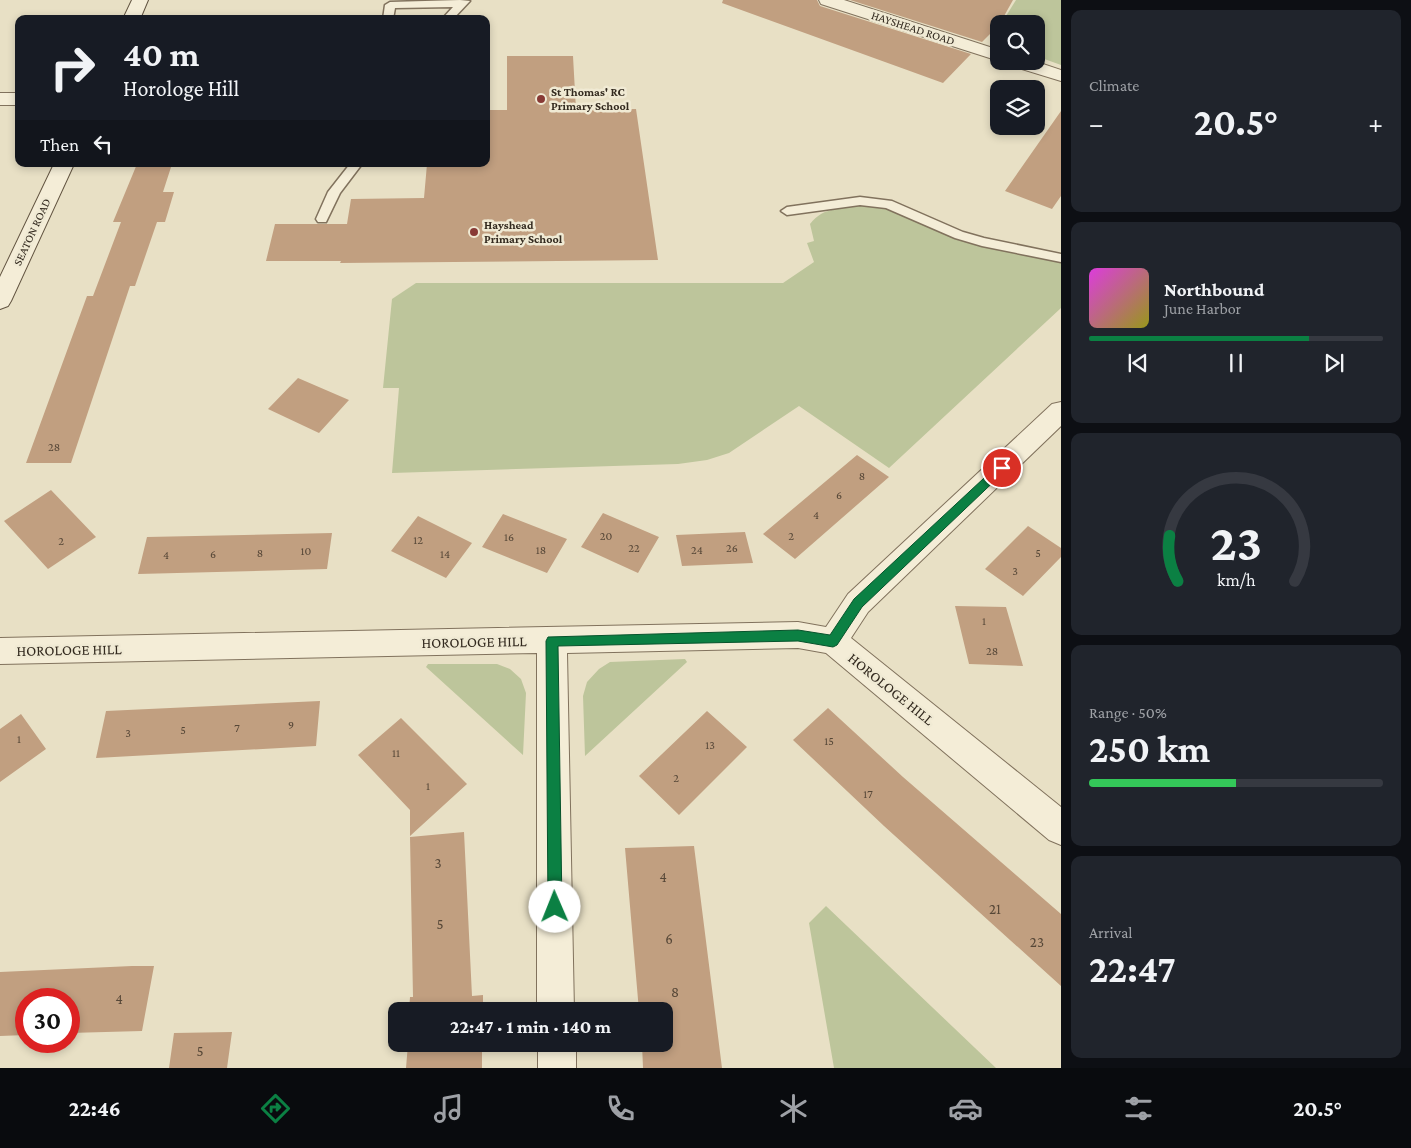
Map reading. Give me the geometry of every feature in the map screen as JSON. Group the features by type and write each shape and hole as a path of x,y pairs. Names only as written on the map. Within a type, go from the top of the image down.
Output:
{"street":[{"path":"133,15 140,0"},
{"name":"HAYSHEAD ROAD","path":"827,0 990,53"},
{"path":"1042,70 1061,76"},
{"path":"0,99 15,99"},
{"name":"SEATON ROAD","path":"0,301 63,167"},
{"path":"833,641 858,603 1051,436 1061,411"},
{"name":"HOROLOGE HILL","path":"0,651 798,635 833,641 1061,828"},
{"path":"552,641 556,1002"},
{"path":"556,1052 557,1068"}],"lane":[{"path":"389,15 390,5 464,2"},
{"path":"451,15 464,2"},
{"path":"322,219 334,192 354,167"},
{"path":"787,211 860,201 888,204 959,235 982,242 1061,258"}],"green space":[{"path":"1016,0 1061,0 1061,65 1045,59 1045,15 1007,15"},
{"path":"862,204 884,205 943,232 1061,261 1061,308 889,468 799,406 729,453 707,460 678,464 392,473 399,388 383,388 392,299 416,283 783,283 814,262 807,243 814,241 810,224 816,218 828,211"},
{"path":"685,659 687,662 585,756 583,696 587,682 599,669 610,662"},
{"path":"428,664 497,664 510,669 521,679 526,693 523,755 426,667"},
{"path":"826,906 996,1068 834,1068 809,923"}],"building":[{"path":"723,0 817,0 820,6 971,54 943,83 722,3"},
{"path":"850,0 1013,0 1005,15 990,15 990,34 982,42"},
{"path":"507,56 573,56 576,110 636,109 658,260 340,263 341,261 266,261 275,224 347,224 351,199 424,198 427,167 490,167 490,110 507,110"},
{"path":"1061,111 1061,196 1052,209 1005,191"},
{"path":"136,167 171,167 163,192 174,192 165,222 157,222 135,286 130,286 71,463 26,463 87,296 93,296 121,222 113,222"},
{"path":"298,378 349,400 319,433 268,409"},
{"path":"857,455 889,477 795,559 763,534"},
{"path":"51,490 96,537 48,569 4,521"},
{"path":"603,513 659,537 638,573 581,547"},
{"path":"503,514 567,539 547,573 482,547"},
{"path":"418,516 472,543 446,578 391,551"},
{"path":"1028,526 1061,548 1061,557 1023,596 985,569"},
{"path":"745,532 753,563 682,566 676,535"},
{"path":"332,533 327,569 138,574 147,537"},
{"path":"955,606 1006,607 1023,666 969,664"},
{"path":"320,701 316,746 96,758 106,711"},
{"path":"828,708 903,777 1061,914 1061,986 884,826 793,740"},
{"path":"707,711 747,747 679,815 639,776"},
{"path":"21,714 46,749 0,782 0,729"},
{"path":"401,718 467,784 410,836 410,810 358,755"},
{"path":"464,832 472,996 483,995 483,1002 410,1002 410,997 413,997 410,837"},
{"path":"694,846 722,1068 643,1068 642,1052 673,1052 673,1002 638,1002 625,848"},
{"path":"154,966 142,1031 80,1033 80,988 15,988 15,1035 0,1036 0,972"},
{"path":"232,1032 227,1068 169,1068 174,1033"},
{"path":"407,1052 482,1052 482,1068 406,1068"}],"place":[{"name":"St Thomas' RC Primary School","path":"541,99"},
{"name":"Hayshead Primary School","path":"474,232"}],"route":[{"path":"555,907 552,641 798,635 833,641 858,603 1002,468"}]}
